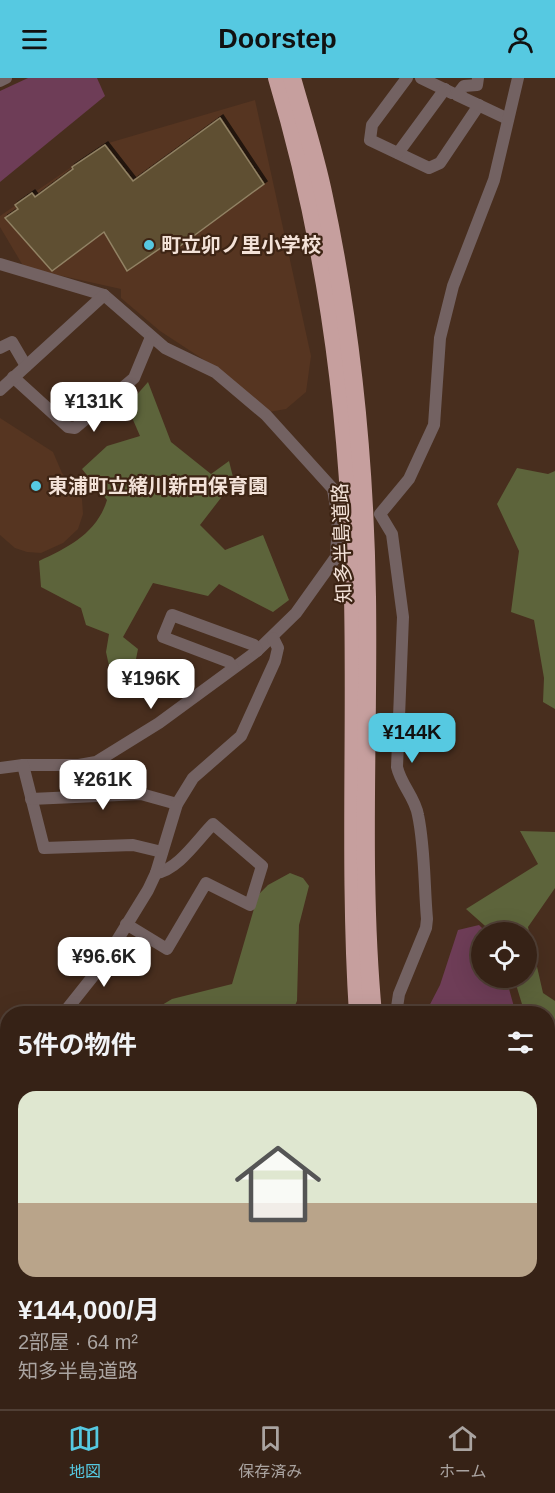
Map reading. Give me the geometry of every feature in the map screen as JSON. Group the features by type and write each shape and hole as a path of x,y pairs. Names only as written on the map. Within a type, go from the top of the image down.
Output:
{"highway":[{"name":"知多半島道路","path":"277,78 309,199 340,402 353,595 352,867 358,1006"},
{"name":"知多半島道路","path":"292,78 324,196 354,387 363,493 366,584 366,867 373,1006"}],"street":[{"path":"0,81 6,78"},
{"path":"407,78 372,125 370,140 429,168 436,166 479,105"},
{"path":"421,78 508,119"},
{"path":"458,95 464,86 477,85 478,78"},
{"path":"397,1006 399,994 423,937 427,919 416,805 400,779 397,767 403,617 392,534 380,514 409,479 434,425 440,338 453,286 494,180 518,78"},
{"path":"398,153 445,89"},
{"path":"0,264 104,295 165,348 215,372 266,415 333,489 338,520 336,557 296,613 273,638 257,651 159,723 96,762 80,765 23,765 0,768"},
{"path":"0,390 104,295"},
{"path":"13,377 68,427 75,428 134,378 151,337"},
{"path":"0,347 12,342 26,366"},
{"path":"233,668 228,662 164,637 172,615 254,645 257,651"},
{"path":"70,1006 92,979 156,873 177,804 193,778 241,736 275,661 278,648 273,638"},
{"path":"23,765 44,848 133,845 162,852"},
{"path":"31,799 141,794 177,804"},
{"path":"126,924 167,949 206,883 250,905 262,866 213,824 175,864 163,872 156,873"}],"shaded area":[{"path":"28,78 97,78 105,96 0,182 0,91"},
{"name":"町立卯ノ里小学校","path":"255,100 311,356 306,392 286,409 269,412 221,371 160,331 121,298 121,289 58,275 39,275 22,264 0,227 0,216 105,144"},
{"name":"東浦町立緒川新田保育園","path":"0,418 53,452 62,473 82,499 83,514 78,529 63,543 41,553 15,548 0,535"},
{"path":"471,927 471,988 509,988 514,1006 429,1006 440,985 458,930"}],"green space":[{"path":"148,382 171,442 211,474 229,461 234,481 200,525 225,550 263,535 289,600 273,612 219,584 208,596 153,583 123,637 138,649 135,664 113,684 106,652 109,634 86,625 81,608 41,587 39,561 80,538 102,512 107,500 82,469 107,446 140,436 127,406"},
{"path":"517,468 548,474 555,471 555,709 543,702 544,678 534,620 511,612 519,551 497,504"},
{"path":"520,831 555,832 555,888 531,922 481,922 466,909 538,864"},
{"path":"290,873 303,878 309,886 299,925 297,1001 295,1006 160,1006 172,999 232,984 258,895 268,885"},
{"path":"537,967 543,993 555,1001 555,1006 523,1006 517,988 537,988"}],"building":[{"name":"町立卯ノ里小学校","path":"220,118 264,184 176,249 171,241 127,271 104,232 52,271 5,218 18,209 15,205 32,193 35,197 73,169 72,167 105,145 133,181"}],"place":[{"name":"町立卯ノ里小学校","path":"149,245"},
{"name":"東浦町立緒川新田保育園","path":"36,486"}]}
